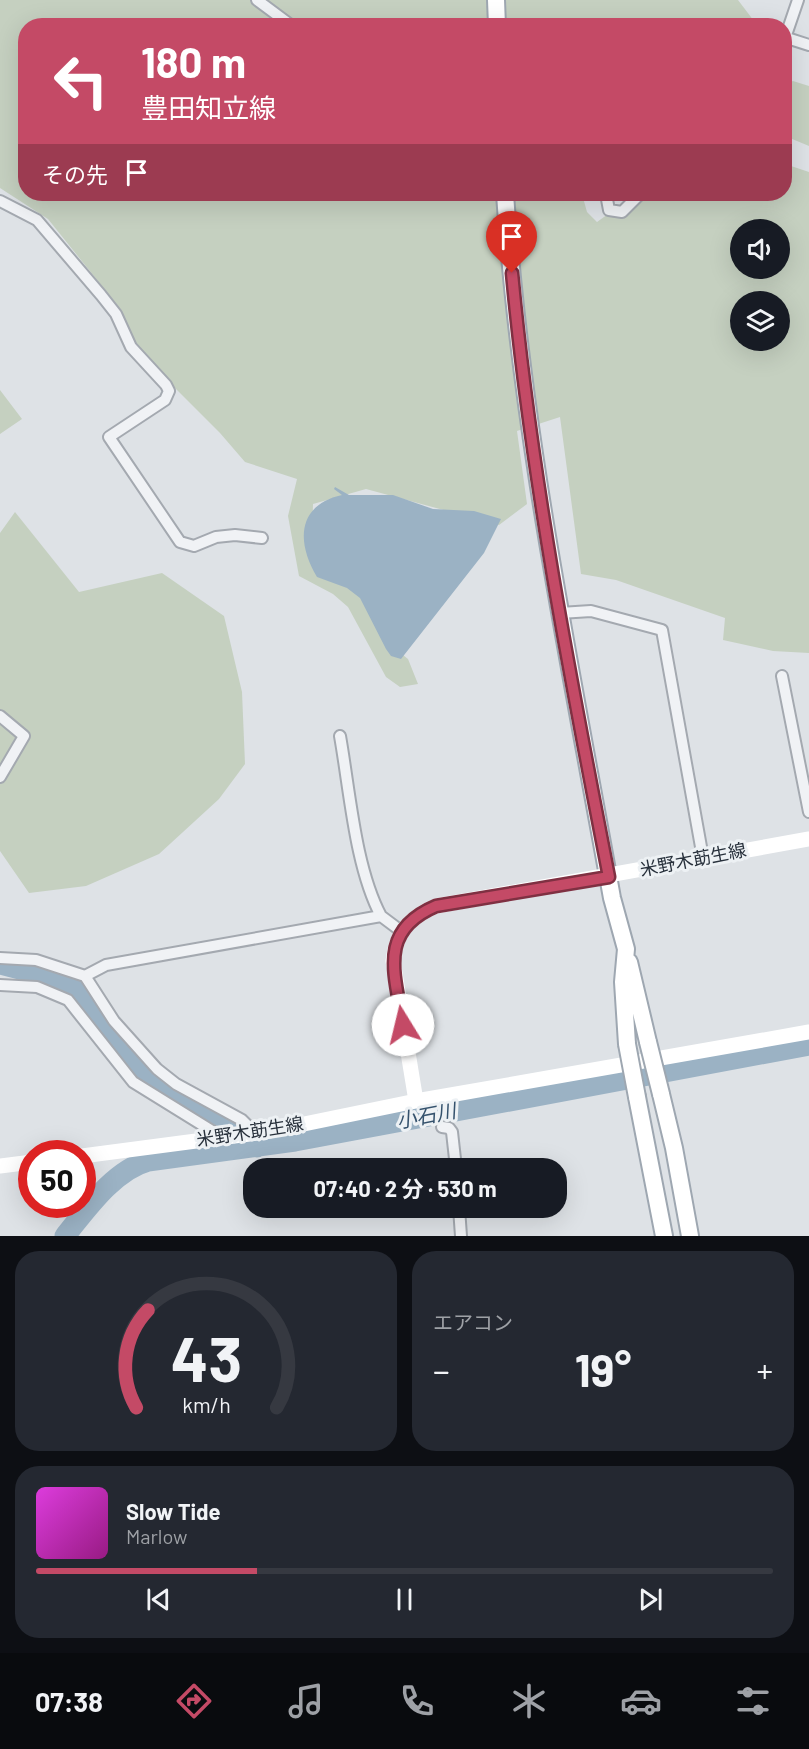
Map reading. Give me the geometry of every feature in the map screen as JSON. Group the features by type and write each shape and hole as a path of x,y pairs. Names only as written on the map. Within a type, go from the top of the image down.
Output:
{"main road":[{"path":"496,0 497,18"},
{"path":"506,201 518,339 543,517 560,613 612,898 674,1148 690,1236"},
{"name":"米野木莇生線","path":"401,931 419,913 436,906 609,877 809,839"},
{"path":"401,931 395,946 393,961 416,1101"},
{"path":"626,949 623,981 627,1044 664,1236"},
{"name":"米野木莇生線","path":"96,1154 251,1134 416,1101 808,1035"},
{"path":"0,1166 18,1164"}],"street":[{"path":"257,0 281,18"},
{"path":"792,20 798,0"},
{"path":"792,41 809,45"},
{"path":"0,201 37,220 116,314 131,347 166,385 169,391 165,400 109,437 180,542 194,546 216,537 235,535 262,538"},
{"path":"607,201 609,210 622,212 633,201"},
{"path":"560,613 591,611 662,630 703,858"},
{"path":"782,676 809,812"},
{"path":"0,716 24,736 0,777"},
{"path":"340,736 369,889 381,916 401,931"},
{"path":"85,976 106,965 381,916"},
{"path":"0,958 36,960 85,976 114,1021 157,1069 176,1084 242,1120 249,1127 251,1134"},
{"path":"0,985 38,987 68,1000 133,1082 196,1120 217,1134 218,1138"},
{"path":"442,1127 449,1128 452,1132 455,1158"},
{"path":"460,1218 461,1236"}],"green space":[{"path":"0,0 738,0 752,18 18,18 18,200 0,188"},
{"path":"792,81 809,86 809,146 792,139"},
{"path":"792,166 809,172 809,653 773,651 723,640 725,618 616,580 581,574 560,417 517,431 527,504 499,525 366,489 313,504 312,541 344,578 385,619 393,647 408,659 418,684 400,687 386,677 348,607 333,594 299,576 288,516 297,479 245,462 220,433 134,347 122,311 48,219 20,201 584,201 587,212 597,222 626,201 792,201"},
{"path":"0,390 22,419 0,434"},
{"path":"15,512 79,592 162,573 224,616 242,692 245,764 219,799 159,854 86,886 29,893 0,851 0,533"}],"water":[{"path":"335,487 349,495 393,495 433,509 474,511 501,519 484,553 401,659 391,656 386,649 360,598 347,588 317,577 310,564 304,538 305,527 316,507 342,495 334,489"}],"waterway":[{"path":"0,964 66,981 80,990 106,1026 152,1078 166,1088 234,1123 257,1147"},
{"name":"小石川","path":"65,1236 112,1182 148,1161 295,1141 809,1045"}],"route":[{"path":"403,1025 393,961 395,946 401,931 419,913 436,906 609,877 543,517 518,339 512,273"}]}
